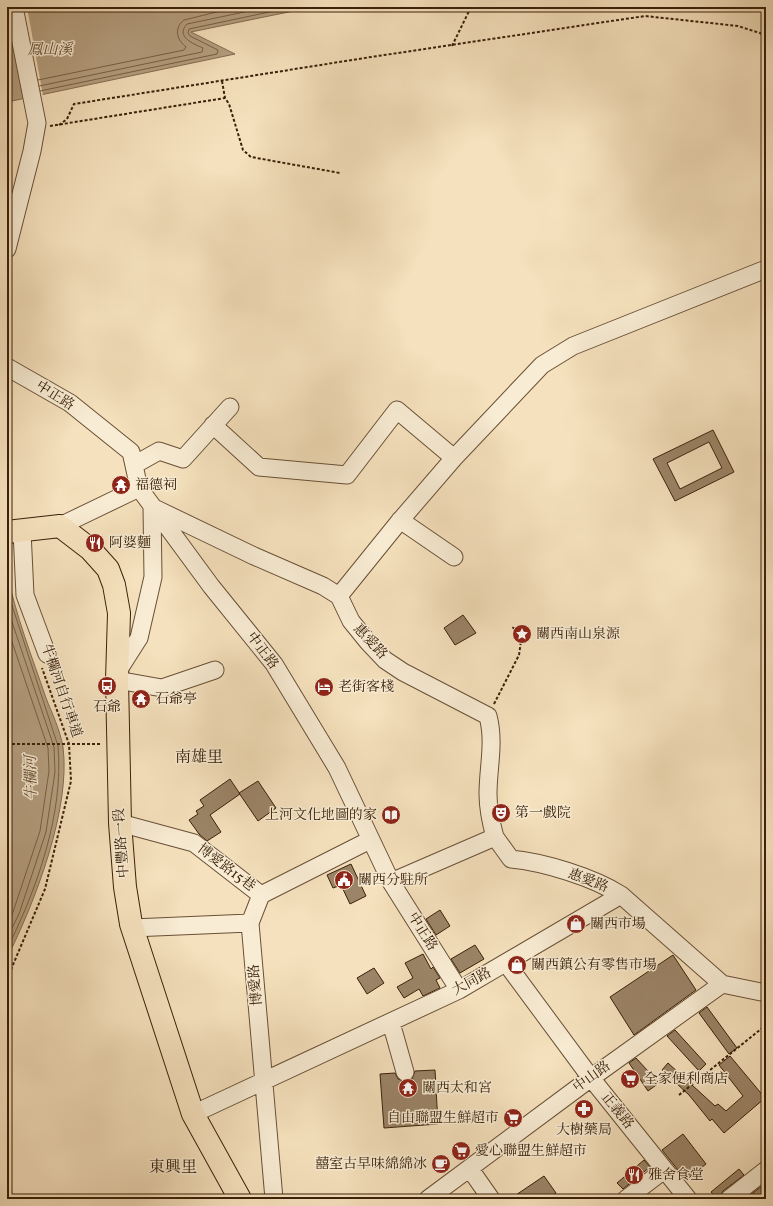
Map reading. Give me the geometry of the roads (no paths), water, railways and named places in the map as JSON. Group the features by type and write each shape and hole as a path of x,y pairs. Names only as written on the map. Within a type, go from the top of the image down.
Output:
{"main road":[{"path":"15,532 60,526"},
{"name":"中豐路一段","path":"60,526 90,549 108,569 114,585 119,613 118,744 120,823 125,887 132,928 193,1114 240,1199"}],"street":[{"path":"7,249 32,151 37,123 14,7"},
{"path":"215,670 162,688 118,676 139,638 153,577 152,507 254,556 323,586 339,596 400,520 454,458 542,365 573,346 766,269"},
{"name":"中正路","path":"7,367 70,403 131,452 138,488 211,586 274,664 337,768 391,882 459,990"},
{"path":"134,465 159,451 182,459 230,407"},
{"path":"213,425 259,467 347,475 397,410 454,458"},
{"path":"60,526 138,488"},
{"path":"400,520 454,557"},
{"path":"15,532 26,595 44,658"},
{"name":"惠愛路","path":"339,596 351,621 385,660 403,672 488,716 492,733 488,794 489,817 495,837 511,859 540,864 607,886 620,895"},
{"name":"博愛路15巷","path":"120,823 194,843 261,895"},
{"path":"391,882 495,837"},
{"path":"261,895 370,840"},
{"name":"博愛路","path":"261,895 250,923 274,1199"},
{"path":"620,895 722,984 766,993"},
{"name":"大同路","path":"193,1114 459,990 620,895"},
{"path":"132,928 250,923"},
{"name":"正義路","path":"506,963 591,1078 688,1199"},
{"name":"中山路","path":"428,1199 591,1078 722,984"},
{"path":"390,1023 405,1072"},
{"path":"470,1169 491,1199"},
{"path":"626,1199 664,1170"},
{"path":"730,1199 766,1170"}],"water":[{"name":"鳳山溪","path":"23,7 313,7 191,32 235,54 7,102 7,17"},
{"name":"牛欄河","path":"7,573 25,636 60,734 63,747 64,772 62,798 48,855 29,910 7,958"}],"place":[{"name":"福德祠","path":"121,485"},
{"name":"阿婆麵","path":"95,543"},
{"name":"關西南山泉源","path":"522,634"},
{"name":"石爺","path":"107,686"},
{"name":"老街客棧","path":"324,687"},
{"name":"石爺亭","path":"141,699"},
{"name":"第一戲院","path":"501,813"},
{"name":"上河文化地圖的家","path":"391,815"},
{"name":"關西分駐所","path":"344,880"},
{"name":"關西市場","path":"576,924"},
{"name":"關西鎮公有零售市場","path":"517,965"},
{"name":"全家便利商店","path":"630,1079"},
{"name":"關西太和宮","path":"408,1088"},
{"name":"大樹藥局","path":"584,1109"},
{"name":"自由聯盟生鮮超市","path":"513,1118"},
{"name":"愛心聯盟生鮮超市","path":"461,1151"},
{"name":"囍室古早味綿綿冰","path":"441,1164"},
{"name":"雅舍食堂","path":"634,1175"}],"district":[{"name":"南雄里","path":"199,758"},
{"name":"東興里","path":"173,1168"}]}
